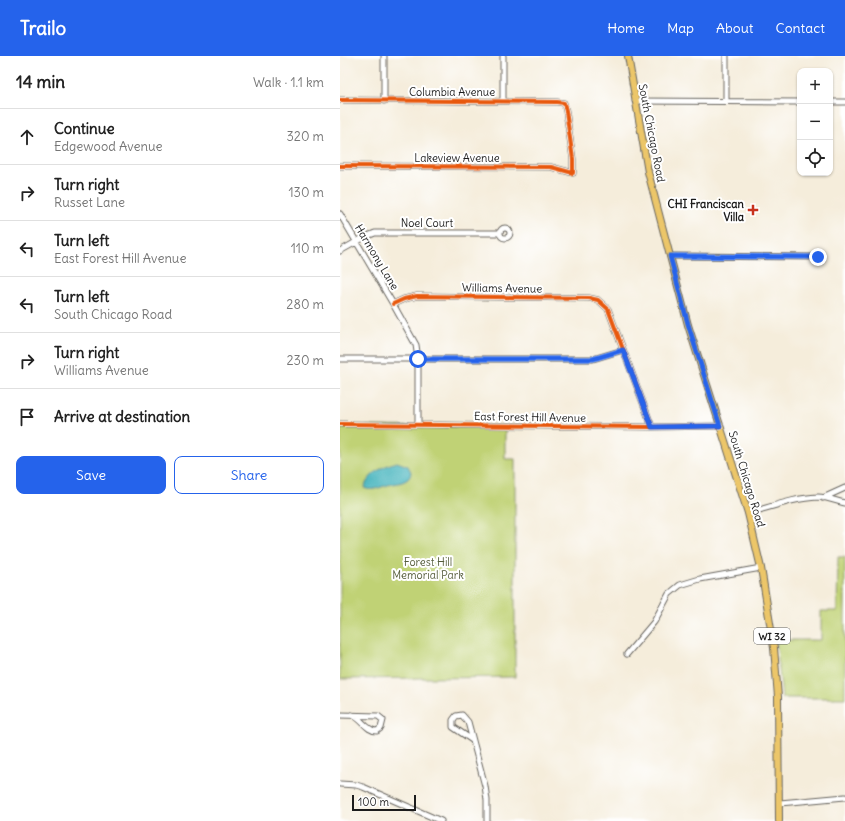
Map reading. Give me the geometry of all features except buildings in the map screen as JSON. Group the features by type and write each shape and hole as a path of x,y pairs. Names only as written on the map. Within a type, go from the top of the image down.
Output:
{"main road":[{"name":"South Chicago Road","path":"628,56 648,172 688,324 748,513 761,568 774,648 778,696 779,821"}],"street":[{"path":"384,56 384,101"},
{"path":"503,56 503,101"},
{"path":"726,56 726,101"},
{"name":"Columbia Avenue","path":"340,100 503,101 556,102 564,104 574,159 573,173"},
{"path":"635,101 797,102"},
{"path":"833,102 845,102"},
{"name":"Lakeview Avenue","path":"340,166 551,167 573,173"},
{"name":"Harmony Lane","path":"340,214 394,304 416,345 418,359 418,425"},
{"name":"Noel Court","path":"340,251 356,241 370,235 382,233 500,233"},
{"path":"670,256 818,257"},
{"name":"Williams Avenue","path":"394,304 404,299 417,296 522,296 542,298 589,298 598,300 608,309 623,350"},
{"path":"340,359 593,359 623,350 652,427"},
{"name":"East Forest Hill Avenue","path":"340,424 652,427 720,426"},
{"path":"823,498 845,488"},
{"path":"748,513 799,500 823,498 845,503"},
{"path":"627,654 654,622 669,594 680,584 761,568"},
{"path":"340,715 352,715 378,716 383,720 381,728 377,731 371,730 352,715"},
{"path":"472,740 453,727 453,720 456,716 462,715 467,719 486,790 486,821"},
{"path":"340,784 363,787 441,821"},
{"path":"780,803 845,797"}],"green space":[{"name":"Forest Hill Memorial Park","path":"340,426 505,427 505,459 515,459 515,677 340,679"},
{"path":"838,557 845,557 845,698 782,698 776,640 821,640 821,611 837,611"}],"water":[{"path":"397,462 408,466 411,472 409,478 402,482 376,489 370,490 364,488 369,479 377,471"}],"cycle path":[{"path":"340,100 564,103 573,159 573,173 551,167 340,166"},
{"path":"393,304 404,299 417,296 589,298 598,300 608,309 652,427"},
{"path":"340,424 652,427 720,426"}],"place":[{"name":"CHI Franciscan Villa","path":"753,210"}],"route":[{"path":"418,359 593,359 623,350 652,427 720,426 688,324 670,256 818,257"}]}
